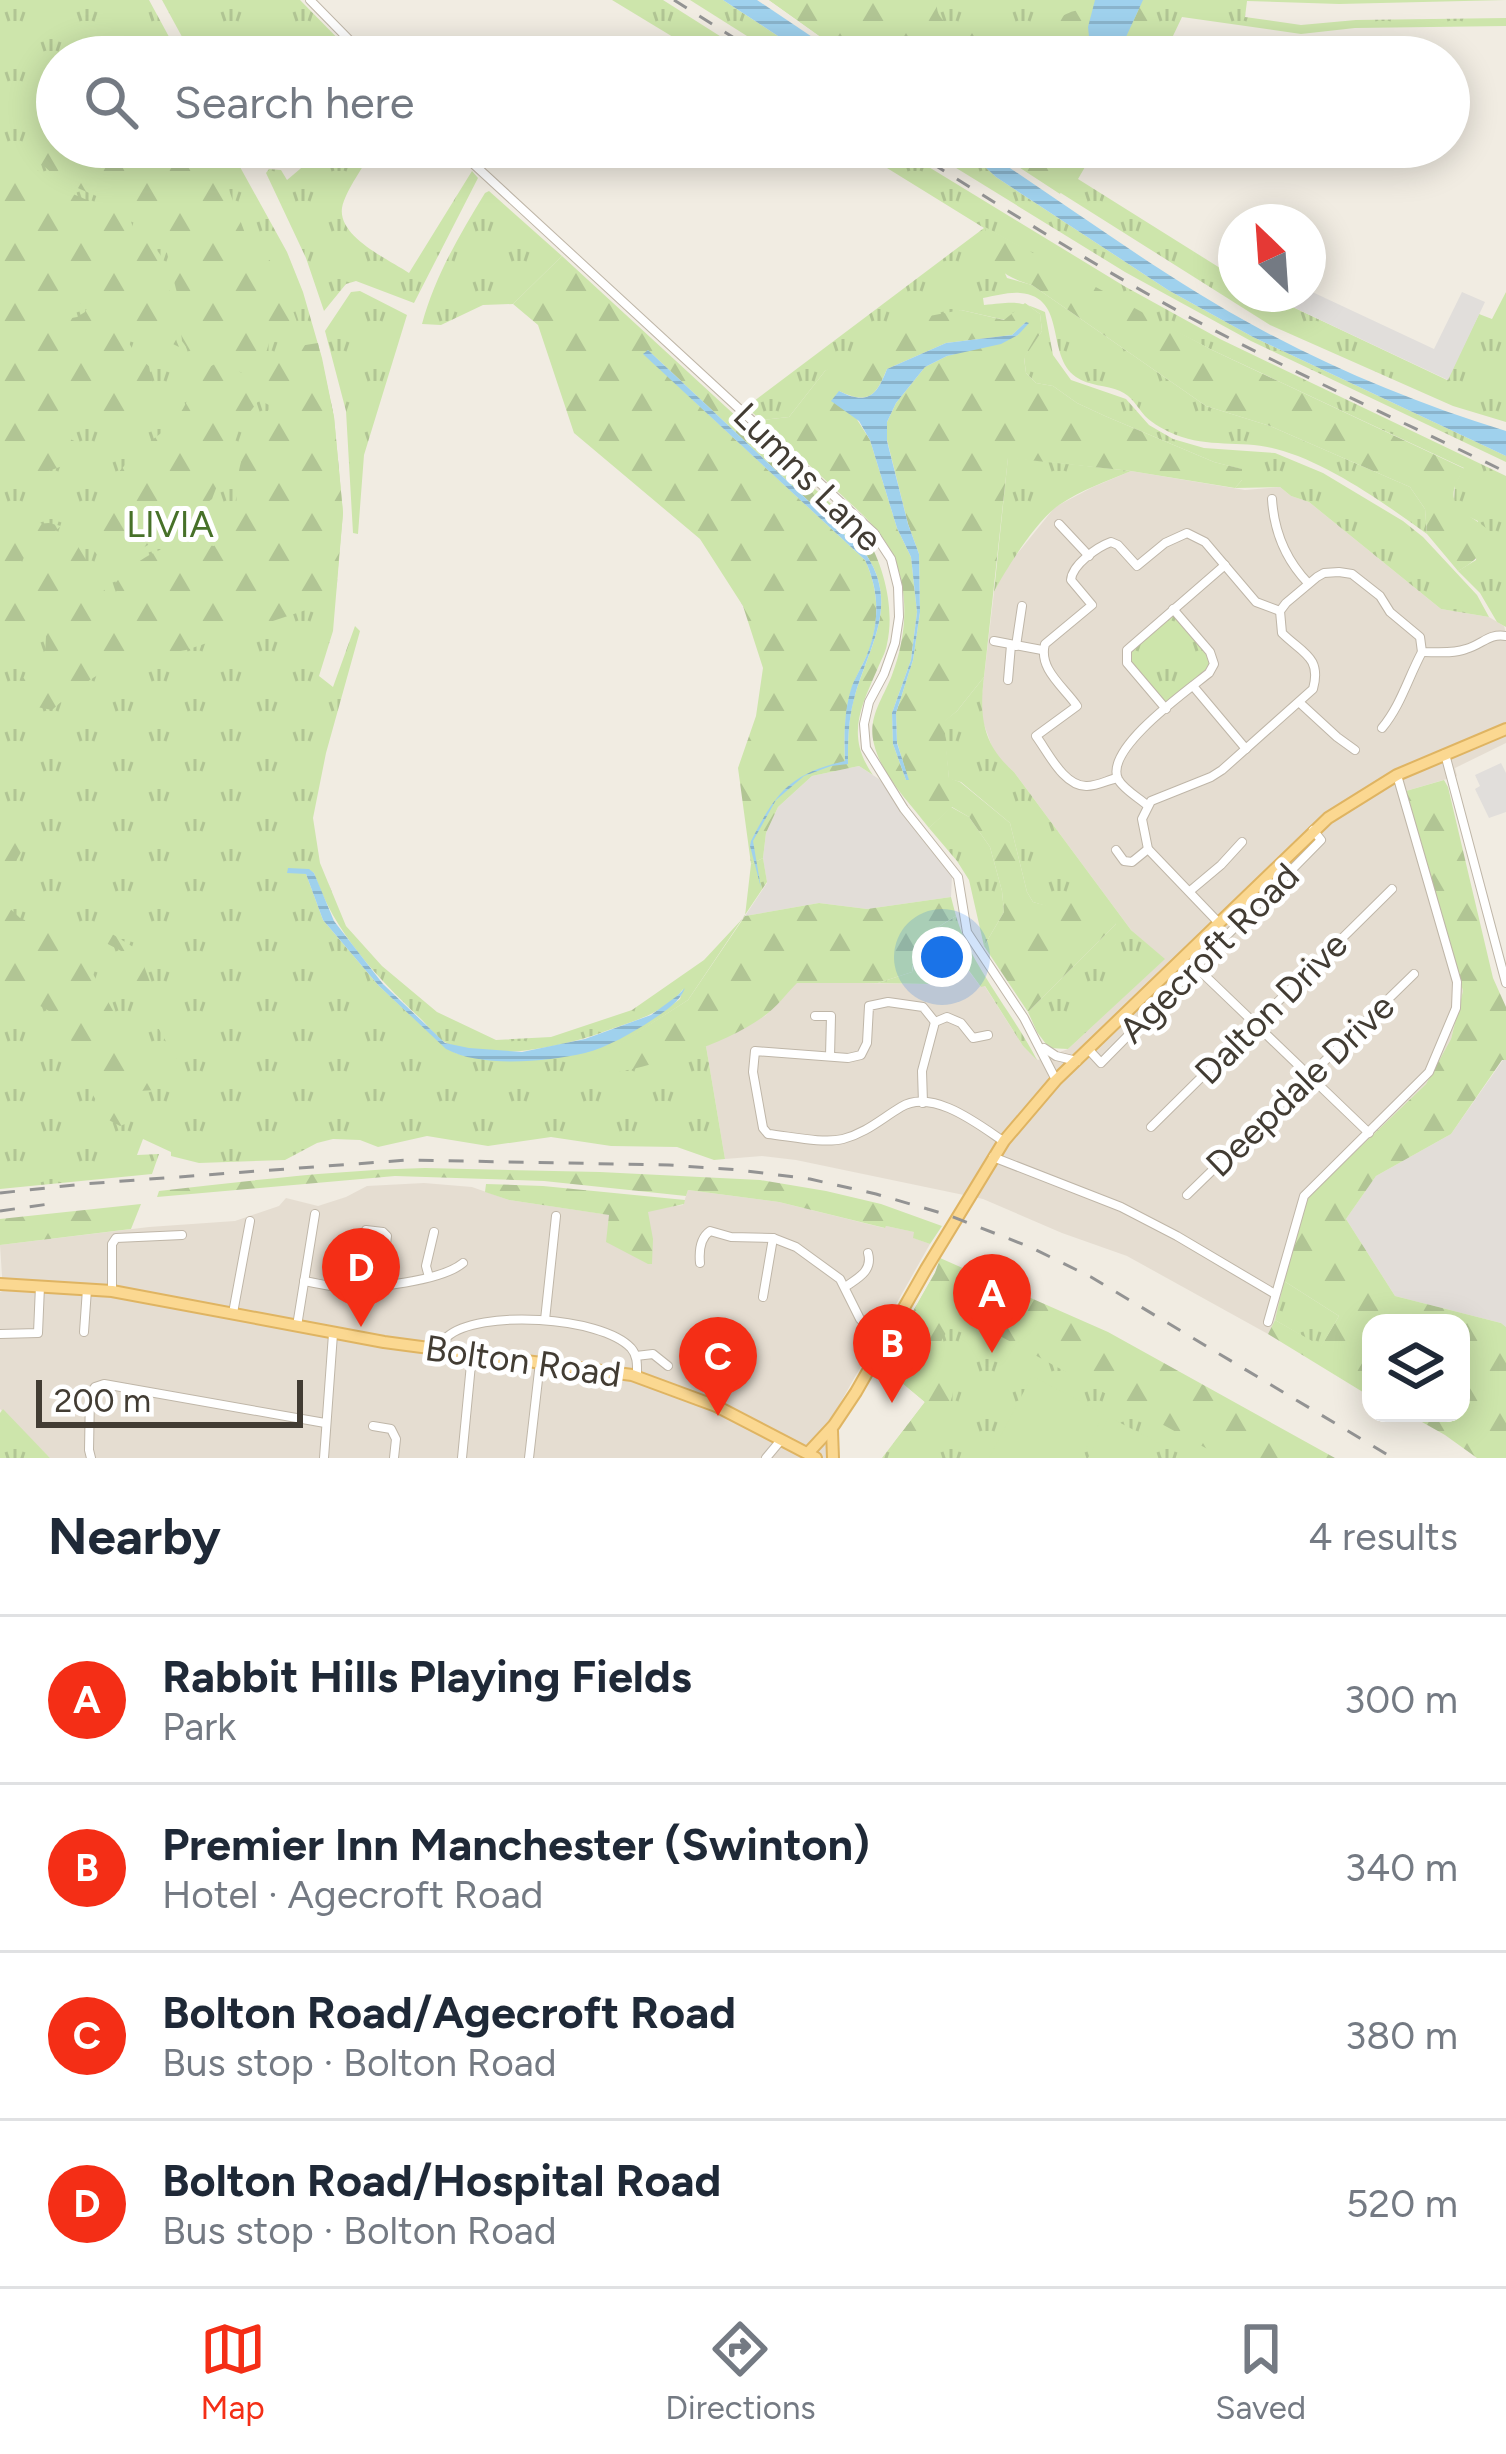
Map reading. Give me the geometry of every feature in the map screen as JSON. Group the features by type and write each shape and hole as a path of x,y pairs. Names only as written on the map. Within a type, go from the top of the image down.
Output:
{"main road":[{"name":"Agecroft Road","path":"813,1456 993,1157 1056,1080 1313,830 1397,775 1506,729"},
{"name":"Bolton Road","path":"0,1284 112,1291 334,1334 637,1376 688,1394 813,1456"},
{"path":"833,1428 833,1458"}],"street":[{"path":"310,0 345,36"},
{"name":"Lumns Lane","path":"478,168 874,533 891,559 898,587 895,644 869,702 866,748 904,809 958,877 967,932 1038,1043 1056,1080"},
{"path":"1271,498 1281,541 1308,583"},
{"path":"1058,524 1090,556"},
{"path":"1117,778 1076,784 1036,736 1078,706 1047,668 1042,650 1092,605 1070,578 1071,572 1111,542 1137,566 1187,532 1203,540 1256,602 1280,611"},
{"path":"1166,709 1130,668 1125,654 1225,565"},
{"path":"1280,611 1324,573 1352,574 1420,637 1423,652 1388,726"},
{"path":"1007,680 1022,606"},
{"path":"1117,778 1126,748 1212,669 1214,661 1173,609"},
{"path":"1218,922 1148,849 1142,819 1154,799 1211,777 1313,689 1312,659 1282,633 1280,611"},
{"path":"1423,652 1462,651 1490,636 1506,637"},
{"path":"994,641 1042,650"},
{"path":"1193,686 1246,749"},
{"path":"1300,704 1356,751"},
{"path":"1444,754 1506,983"},
{"path":"1268,1322 1304,1196 1429,1072 1456,1008 1457,982 1397,775"},
{"path":"1117,778 1147,805"},
{"name":"Agecroft Road","path":"1089,1050 1101,1063 1321,840 1313,830"},
{"path":"1190,891 1242,842"},
{"path":"1116,850 1124,861 1132,862 1148,849"},
{"name":"Dalton Drive","path":"1150,1126 1392,890"},
{"path":"1197,968 1369,1132"},
{"name":"Deepdale Drive","path":"1187,1196 1414,974"},
{"path":"935,1022 923,1006 888,1002 868,1006 867,1043 861,1055 755,1051 763,1128 768,1134 835,1141 860,1134 907,1102 948,1107 1004,1141"},
{"path":"814,1016 831,1016 830,1056"},
{"path":"935,1022 947,1017 961,1023 973,1038 988,1035"},
{"path":"923,1103 922,1071 935,1022"},
{"path":"1038,1043 1056,1056 1077,1061"},
{"path":"993,1157 1121,1207 1275,1294"},
{"path":"297,1326 314,1214"},
{"path":"545,1320 556,1216"},
{"path":"233,1313 250,1221"},
{"path":"366,1230 387,1236 381,1284"},
{"path":"700,1263 700,1248 710,1231 731,1237 773,1238 796,1247 834,1273 860,1319 885,1341"},
{"path":"429,1276 434,1232"},
{"path":"112,1291 116,1238 182,1235"},
{"path":"760,1291 773,1238"},
{"path":"844,1287 860,1277 872,1260"},
{"path":"304,1281 343,1287 381,1284 459,1268 463,1262"},
{"path":"0,1334 38,1333 40,1286"},
{"path":"84,1332 87,1289"},
{"path":"444,1351 447,1337 458,1329 545,1320 603,1333 630,1347 636,1356 637,1376"},
{"path":"324,1458 334,1334"},
{"path":"462,1458 472,1354"},
{"path":"636,1356 653,1354 668,1366"},
{"path":"529,1458 540,1362"},
{"path":"92,1458 88,1450 90,1394 104,1384 325,1423"},
{"path":"374,1426 391,1429 396,1439 394,1458"},
{"path":"766,1458 782,1439"}],"shaded area":[{"path":"1462,292 1485,302 1448,380 1303,312 1326,312 1326,298 1434,349"},
{"path":"1131,471 1245,490 1280,487 1309,502 1441,609 1489,617 1504,626 1506,633 1506,743 1455,768 1457,776 1406,791 1463,991 1451,1039 1426,1084 1306,1199 1268,1334 1127,1256 983,1199 796,1160 725,1159 706,1046 765,1016 797,982 928,984 930,962 955,953 1038,1060 1068,1049 1164,959 1131,930 1014,772 995,755 982,719 994,592 1008,565 1055,507"},
{"path":"1501,763 1506,773 1506,812 1489,818 1475,789 1480,786 1475,775"},
{"path":"859,766 879,779 952,876 951,897 867,909 819,903 745,916 767,883 766,833 778,807 812,776"},
{"path":"1506,1060 1506,1327 1395,1296 1346,1219 1376,1176 1451,1134"},
{"path":"367,1186 472,1187 509,1200 610,1215 683,1205 688,1190 779,1202 915,1232 914,1238 930,1244 821,1437 835,1458 50,1458 0,1409 0,1245 235,1221 279,1206 286,1198 318,1206"}],"green space":[{"name":"LIVIA","path":"0,0 149,0 169,36 36,36 36,168 241,168 287,252 303,292 334,417 343,513 333,631 319,676 333,687 355,626 360,631 313,818 320,863 346,926 382,966 437,1012 496,1040 551,1037 632,1010 704,960 742,919 688,1000 597,1059 706,1046 725,1159 714,1160 677,1147 611,1146 551,1137 488,1146 427,1136 378,1147 360,1140 333,1139 285,1160 199,1163 171,1156 143,1139 137,1155 159,1154 152,1174 0,1189","holes":["288,869 314,873 333,916 359,953 434,1034 449,1044 484,1052 547,1047 646,1016 683,989 680,999 636,1028 569,1055 519,1060 457,1053 446,1048 379,986 323,920 306,874"]},
{"path":"162,0 300,0 335,36 182,36"},
{"path":"612,0 663,0 720,36 671,36"},
{"path":"690,0 723,0 778,36 747,36"},
{"path":"769,0 1506,0 1247,1 1245,17 1301,25 1506,18 1506,26 1355,28 1301,34 1182,17 1173,36 820,36"},
{"path":"769,0 937,0 943,20 976,28 983,36 820,36"},
{"path":"1143,0 1161,0 1145,36 1126,36"},
{"path":"1093,9 1088,27 1101,36 1045,36 1040,23"},
{"path":"0,152 73,194 130,218 134,231 113,245 81,303 0,349"},
{"path":"46,168 221,168 246,236 278,269 302,336 269,343 266,353 246,360 228,351 194,358 182,341 167,253 140,231 129,210 59,180"},
{"path":"301,168 362,168 347,194 343,219 356,238 409,273 472,171 478,178 414,303 356,281 346,284 324,311 306,258 266,173 281,170 287,180"},
{"path":"887,168 930,168 1220,339 1506,476 1506,627 1458,571 1476,560 1478,521 1454,503 1455,484 1464,468 1212,350 986,228 1007,278 1032,285 1206,406 1270,426 1410,487 1425,509 1427,534 1315,463 1264,446 1188,439 1160,427 1124,393 1076,377 1061,355 1045,305 1020,293 983,298 984,305 1025,305 1005,320 961,310 825,371 789,417 761,420 746,407 984,228"},
{"path":"956,168 986,168 1168,290 1253,337 1506,456 1506,462 1251,341 1125,272"},
{"path":"1020,168 1083,168 1078,178 1070,174 1060,194"},
{"path":"1021,168 1084,168 1078,179 1218,267 1218,292"},
{"path":"489,191 562,256 513,304 483,305 441,325 422,324 449,257"},
{"path":"985,227 1212,350 1465,469 1454,500 1490,531 1482,550 1458,571 1427,534 1425,509 1410,487 1270,426 1206,406 1032,285 1002,272 993,259"},
{"path":"138,236 157,250 166,267 179,347 123,322 161,346 153,349 131,339 129,343 149,366 155,398 151,411 139,420 110,424 70,407 51,417 52,424 83,445 85,454 79,460 32,477 11,460 0,464 0,359 28,345 55,321 85,312 118,249"},
{"path":"562,256 866,536 878,561 889,602 889,631 858,722 860,748 873,775 859,766 812,776 778,807 766,833 763,858 751,864 738,768 756,716 763,668 743,606 700,539 574,433 538,325 513,304","holes":["648,350 867,556 881,592 881,609 873,643 853,704 845,764 849,697 868,653 876,617 865,560 694,401"]},
{"path":"360,291 407,315 364,455 358,534 353,533 346,411 325,331 351,292"},
{"path":"1506,292 1506,422 1453,406 1249,312 1303,312 1447,380 1479,314 1492,319"},
{"path":"1025,303 1040,314 1042,331 1024,358 1026,373 1036,383 1053,386 1077,403 1214,462 1242,469 1242,480 1235,488 1008,458 984,677 944,722 949,778 1010,823 1033,902 1060,905 1084,893 1094,896 1116,924 1028,1012 984,946 1004,912 990,847 969,817 952,807 929,828 889,778 874,744 874,717 903,632 904,602 894,558 868,520 761,420 789,417 825,371 903,321 961,310 1004,320","holes":["1026,322 1018,335 925,367 887,422 887,440 919,554 920,612 913,660 896,713 906,780 893,744 892,713 911,660 917,612 911,557 897,528 870,440 839,391 870,395 887,369 946,343 1012,335"]},
{"path":"1028,305 1045,312 1053,355 1071,380 1126,399 1149,425 1173,439 1204,448 1275,453 1323,473 1423,537 1477,595 1489,617 1441,609 1309,502 1280,487 1235,488 1242,480 1241,469 1214,462 1077,403 1053,386 1036,383 1026,373 1024,357 1042,331 1040,314"},
{"path":"318,343 334,417 343,513 336,590 312,608 165,654 152,647 114,585 154,552 183,544 214,546 224,536 234,518 242,458 271,406 259,400 240,425 212,499 159,539 106,568 83,534 83,516 133,456 177,418 205,370 224,361 243,374 259,370 281,349"},
{"path":"1008,457 1131,471 1050,512 994,592"},
{"path":"35,524 61,526 0,578 0,543"},
{"path":"68,530 140,655 93,678 52,710 27,705 16,688 45,656 46,636 30,622 0,630 0,587"},
{"path":"1173,611 1213,665 1166,707 1128,661 1129,650"},
{"path":"984,677 983,718 996,751 1131,930 1165,959 1068,1049 1049,1048 1028,1012 1116,924 1066,906 1033,902 1010,823 961,782 949,779 943,722"},
{"path":"1444,780 1448,787 1493,978 1506,1007 1506,1060 1451,1134 1376,1176 1346,1219 1395,1296 1466,1314 1362,1314 1362,1391 1268,1334 1275,1320 1321,1346 1339,1316 1284,1281 1306,1199 1426,1084 1451,1039 1463,991 1406,791"},
{"path":"951,807 969,817 990,847 1002,891 1004,912 984,946 969,880 929,828"},
{"path":"13,811 23,817 29,838 3,884 1,900 20,918 51,932 109,932 138,950 162,1014 182,1045 176,1059 123,952 104,942 79,948 156,1090 139,1091 131,1103 130,1122 120,1126 107,1119 83,1078 81,1054 63,1019 0,983 0,824"},
{"path":"763,858 767,882 745,915 751,864"},
{"path":"951,897 956,916 925,937 912,972 878,983 797,983 768,1013 727,1037 664,1061 602,1075 597,1058 688,1000 745,916 819,903 867,909"},
{"path":"956,916 971,952 1037,1060 956,953 930,962 929,984 878,983 912,972 921,938"},
{"path":"425,1168 760,1180 881,1204 942,1226 930,1244 913,1238 914,1232 779,1202 688,1190 686,1196 544,1181 395,1176 157,1197 159,1191 259,1180"},
{"path":"486,1184 685,1200 648,1212 653,1239 652,1264 648,1264 606,1242 609,1215 509,1200 485,1192"},
{"path":"141,1204 131,1229 0,1245 0,1219"},
{"path":"940,1258 1108,1332 1335,1458 1224,1458 968,1322 952,1327 940,1346 953,1383 943,1415 917,1451 893,1444 925,1402 882,1366"},
{"path":"937,1269 1286,1458 882,1458 925,1402 882,1366"},
{"path":"1284,1281 1339,1316 1321,1347 1275,1320"},
{"path":"1470,1315 1501,1323 1506,1327 1506,1458 1477,1458 1422,1422 1470,1422"},
{"path":"1032,1376 1104,1414 1081,1458 989,1458"},
{"path":"3,1409 50,1458 0,1458"},
{"path":"1109,1417 1157,1442 1149,1458 1088,1458"}],"water":[{"path":"723,0 757,0 811,36 778,36"},
{"path":"1095,0 1143,0 1126,36 1089,36"},
{"path":"986,168 1010,168 1218,305 1218,312 1231,312 1380,386 1506,431 1506,456 1253,337 1168,290"},
{"path":"1026,322 1018,335 1001,344 947,356 925,367 887,422 887,441 919,554 920,612 913,660 896,713 906,780 893,744 892,713 911,660 917,612 911,557 897,528 870,440 859,421 831,401 839,391 857,398 870,395 887,369 946,343 1012,335"},
{"path":"648,350 867,556 881,593 878,628 852,707 848,764 804,776 776,800 753,841 761,888 750,846 768,810 777,798 798,779 811,772 845,761 849,695 875,628 873,583 865,560 643,354"},
{"path":"288,868 314,873 334,921 383,984 445,1043 522,1052 585,1039 651,1015 685,988 675,1002 652,1020 585,1053 514,1062 460,1055 446,1049 379,986 323,920 306,874 287,873"}],"railway":[{"path":"674,0 731,36"},
{"path":"940,168 1191,318 1506,472"},
{"path":"0,1193 408,1160 669,1165 810,1179 948,1215 1030,1247 1091,1277 1393,1458"},
{"path":"0,1211 56,1203"}],"place":[{"name":"Bolton Road/Hospital Road","path":"361,1327"},
{"name":"Rabbit Hills Playing Fields","path":"992,1353"},
{"name":"Premier Inn Manchester (Swinton)","path":"892,1403"},
{"name":"Bolton Road/Agecroft Road","path":"718,1416"}]}
